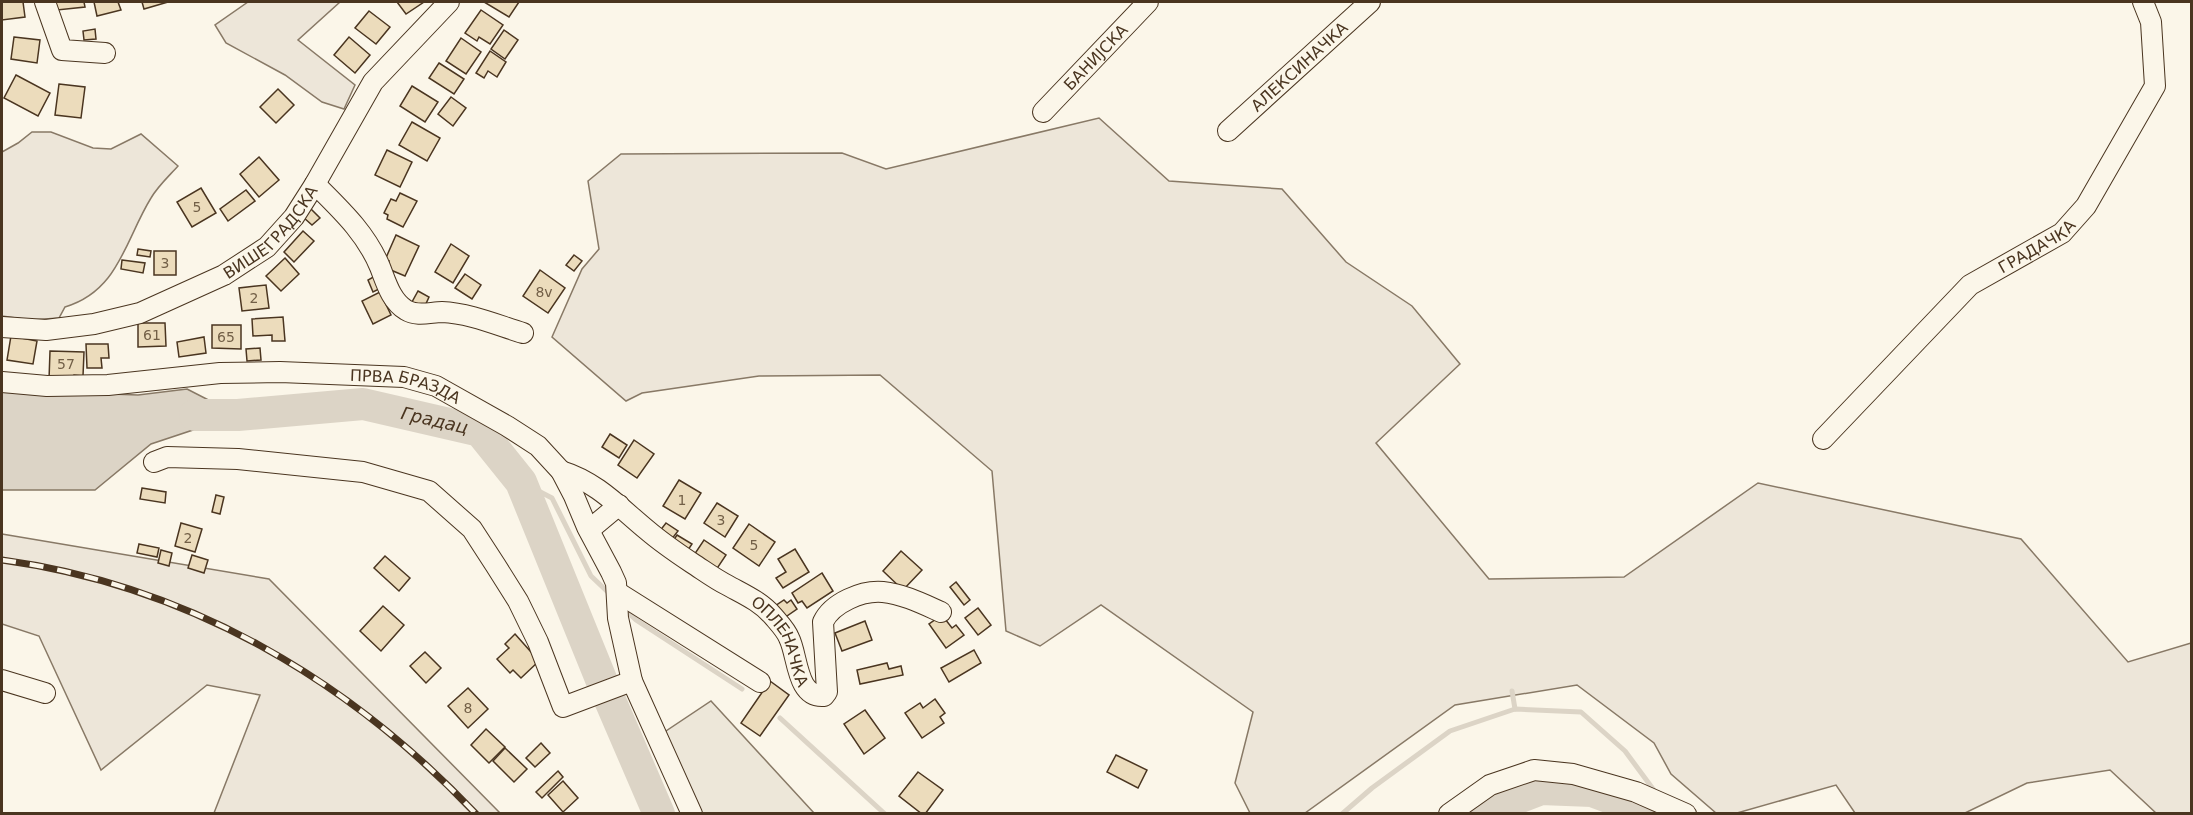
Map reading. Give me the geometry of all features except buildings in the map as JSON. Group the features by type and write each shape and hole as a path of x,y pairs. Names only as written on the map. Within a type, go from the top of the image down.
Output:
{"street":[{"path":"45,2 62,50 105,53"},
{"name":"ВИШЕГРАДСКА","path":"2,327 46,330 94,324 140,313 224,275 267,247 294,217 373,82 449,2"},
{"name":"БАНИЈСКА","path":"1043,112 1148,2"},
{"name":"АЛЕКСИНАЧКА","path":"1228,131 1370,2"},
{"name":"ГРАДАЧКА","path":"1823,439 1970,285 2062,233 2086,206 2155,86 2151,22 2143,2"},
{"path":"315,184 365,237 393,298 407,311 418,314 456,313 523,333"},
{"name":"ПРВА БРАЗДА","path":"2,382 48,386 108,385 220,374 280,372 404,377 436,386 507,426 538,446 561,471 611,572 617,591 626,683 673,764 692,813"},
{"path":"154,462 167,457 238,459 363,472 429,491 472,529 518,601 538,642 563,707 626,683"},
{"name":"ОПЛЕНАЧКА","path":"561,471 578,476 604,492 648,531 726,585 748,595 771,613 789,636 802,682 812,694 824,696 827,692 823,622 826,615 841,602 882,592 913,600 941,612"},
{"path":"589,530 619,505"},
{"path":"617,591 760,682"},
{"path":"2,680 45,693"},
{"path":"1449,813 1490,785 1534,770 1573,774 1636,792 1686,813"}],"shaded area":[{"path":"248,2 340,2 298,40 355,85 344,109 322,102 285,75 226,43 215,25"},
{"path":"1099,118 1169,181 1282,189 1346,262 1412,306 1460,364 1376,443 1489,579 1624,577 1758,483 2021,539 2128,662 2191,643 2191,813 2156,813 2110,770 2027,783 1965,813 1855,813 1836,785 1737,813 1716,813 1671,774 1654,743 1577,685 1455,705 1305,813 1250,813 1235,783 1253,712 1101,605 1040,646 1006,631 992,471 880,375 759,376 642,393 626,401 552,337 582,269 599,249 588,181 621,154 842,153 886,169"},
{"path":"32,132 51,132 93,148 111,149 141,134 178,166 154,194 119,262 98,289 65,307 59,318 30,320 2,316 2,152"},
{"path":"187,389 238,415 151,444 95,490 2,490 2,390 138,395"},
{"path":"2,534 269,579 500,813 214,813 260,695 207,685 101,770 39,636 2,624"},
{"path":"711,701 814,813 699,813 663,733"}],"waterway":[{"name":"Градац","path":"195,415 238,415 363,404 480,431 521,482 603,684 659,814"},
{"path":"521,482 552,498 591,576 612,596"},
{"path":"622,607 636,620 742,689"},
{"path":"1512,691 1515,709"},
{"path":"1342,814 1372,788 1450,731 1515,709 1581,712 1625,751 1656,793"},
{"path":"780,718 885,814"},
{"name":"Градац","path":"1477,814 1541,789 1592,791 1627,804 1641,814"}],"railway":[{"path":"2,560 70,573 136,591 200,616 260,646 319,681 374,721 426,765 476,814"}]}
